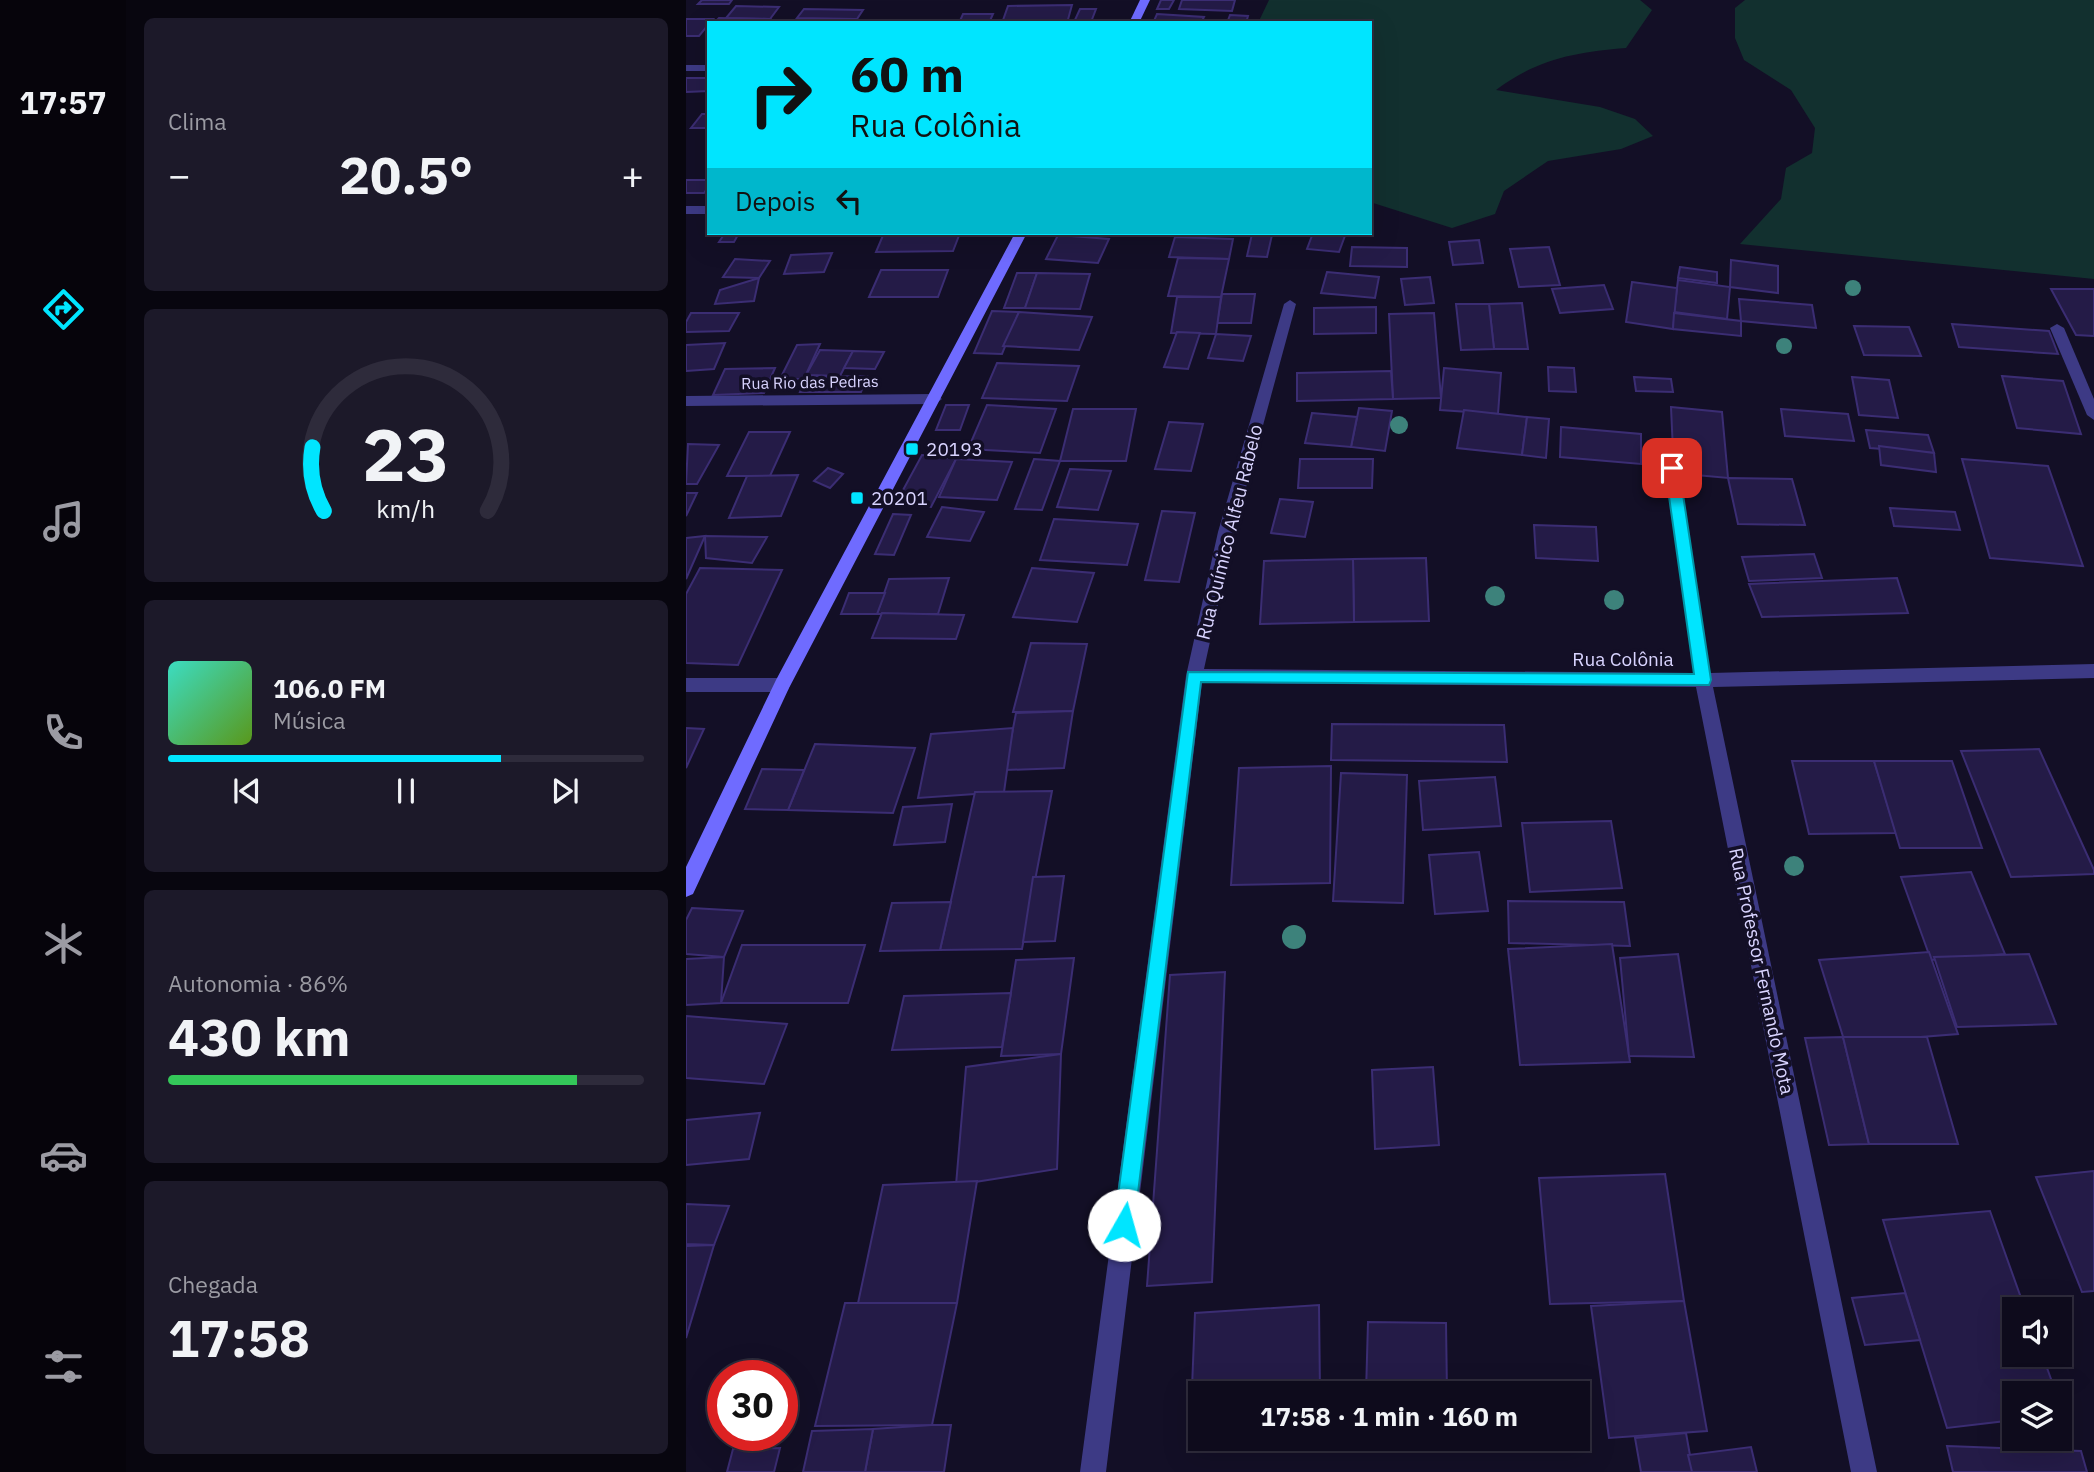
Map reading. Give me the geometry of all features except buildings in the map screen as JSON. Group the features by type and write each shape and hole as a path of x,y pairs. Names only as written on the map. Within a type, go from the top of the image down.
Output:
{"street":[{"path":"1135,21 1146,0"},
{"path":"686,68 707,68"},
{"path":"686,210 707,210"},
{"path":"686,888 782,685 1020,235"},
{"name":"Rua Químico Alfeu Rabelo","path":"1093,1472 1194,676 1226,532 1290,304"},
{"path":"2057,328 2094,415"},
{"name":"Rua Rio das Pedras","path":"686,401 935,399"},
{"name":"Rua Professor Fernando Mota","path":"1672,468 1703,680 1864,1472"},
{"name":"Rua Colônia","path":"1194,676 1703,680 2094,671"},
{"path":"686,685 782,685"}],"green space":[{"path":"1269,0 1640,0 1652,10 1626,48 1574,55 1542,64 1511,79 1496,90 1600,107 1635,119 1653,136 1621,149 1548,161 1504,191 1495,214 1452,228 1372,203 1372,21 1259,21"},
{"path":"1745,0 2094,0 2094,279 1740,244 1781,199 1786,168 1812,153 1815,128 1791,90 1744,60 1735,38 1735,8"}],"place":[{"name":"20193","path":"912,449"},
{"name":"20201","path":"857,498"}],"route":[{"path":"1124,1225 1194,676 1703,680 1672,468"}]}
